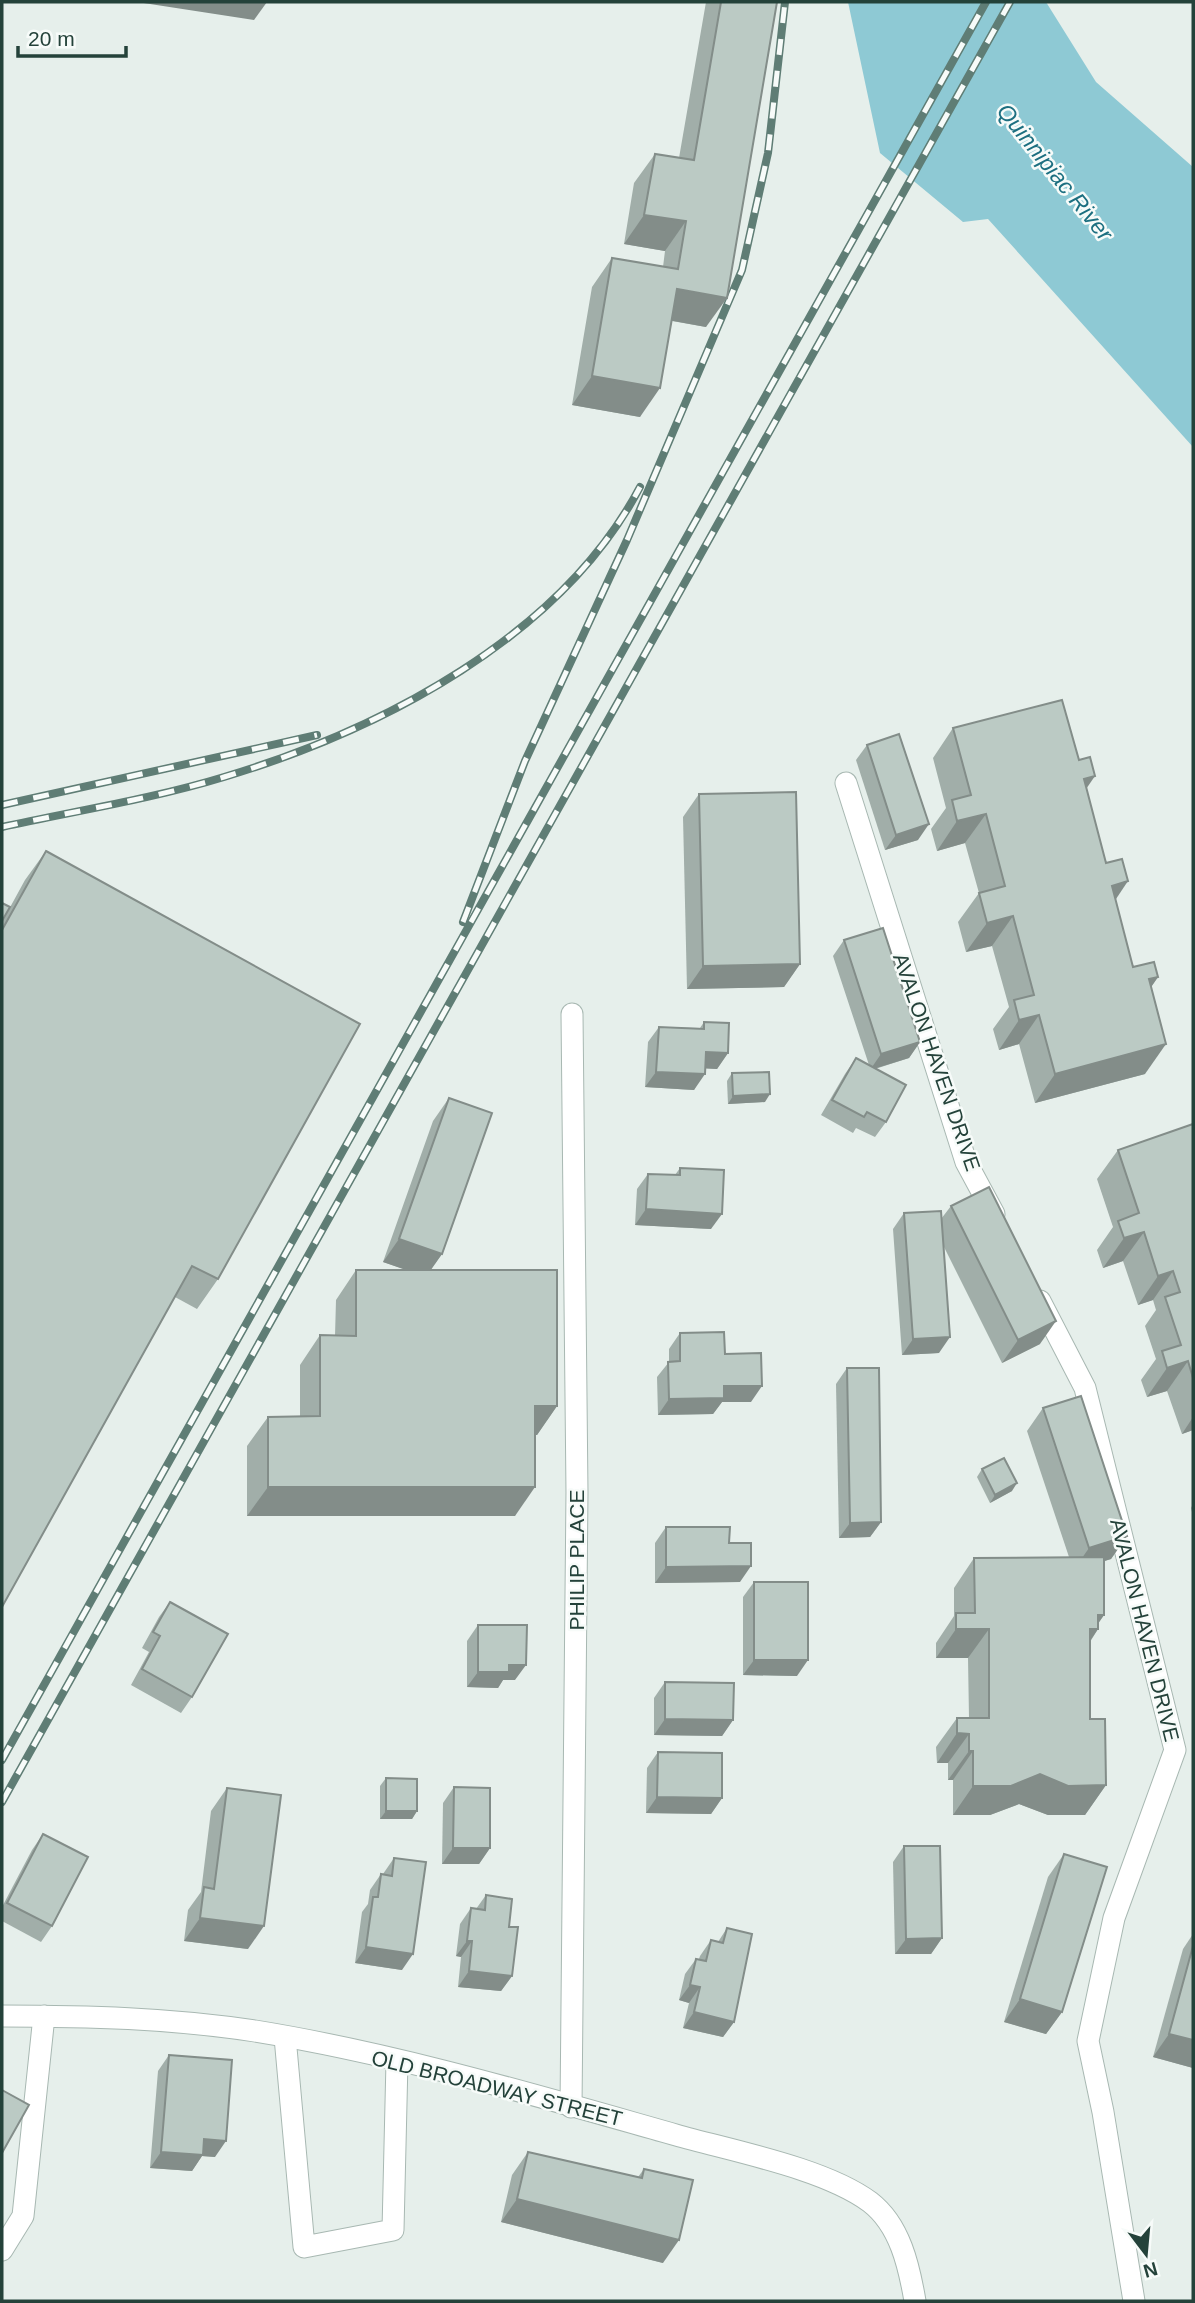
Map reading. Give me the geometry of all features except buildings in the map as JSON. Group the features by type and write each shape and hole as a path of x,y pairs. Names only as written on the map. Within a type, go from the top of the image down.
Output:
{"street":[{"name":"AVALON HAVEN DRIVE","path":"846,783 967,1162 1004,1233"},
{"name":"PHILIP PLACE","path":"571,2107 577,1506 572,1014"},
{"name":"AVALON HAVEN DRIVE","path":"1029,1281 1085,1388 1175,1750 1114,1918 1088,2041 1103,2112 1134,2301"},
{"name":"OLD BROADWAY STREET","path":"2,2016 163,2021 285,2037 397,2061 794,2169 853,2192 872,2204 893,2230 906,2263 915,2301"},
{"path":"2,2250 23,2216 44,2016"},
{"path":"285,2037 304,2247 393,2231 397,2061"}],"water":[{"name":"Quinnipiac River","path":"848,2 1046,2 1096,82 1193,167 1193,447 988,219 963,222 880,153"}],"railway":[{"path":"463,922 525,761 627,540 742,270 768,153 785,2"},
{"path":"2,1760 986,2"},
{"path":"2,1802 1010,2"},
{"path":"2,827 141,798 224,777 344,733 404,704 461,671 515,632 564,589 606,541 640,487"},
{"path":"2,805 317,735"}]}
